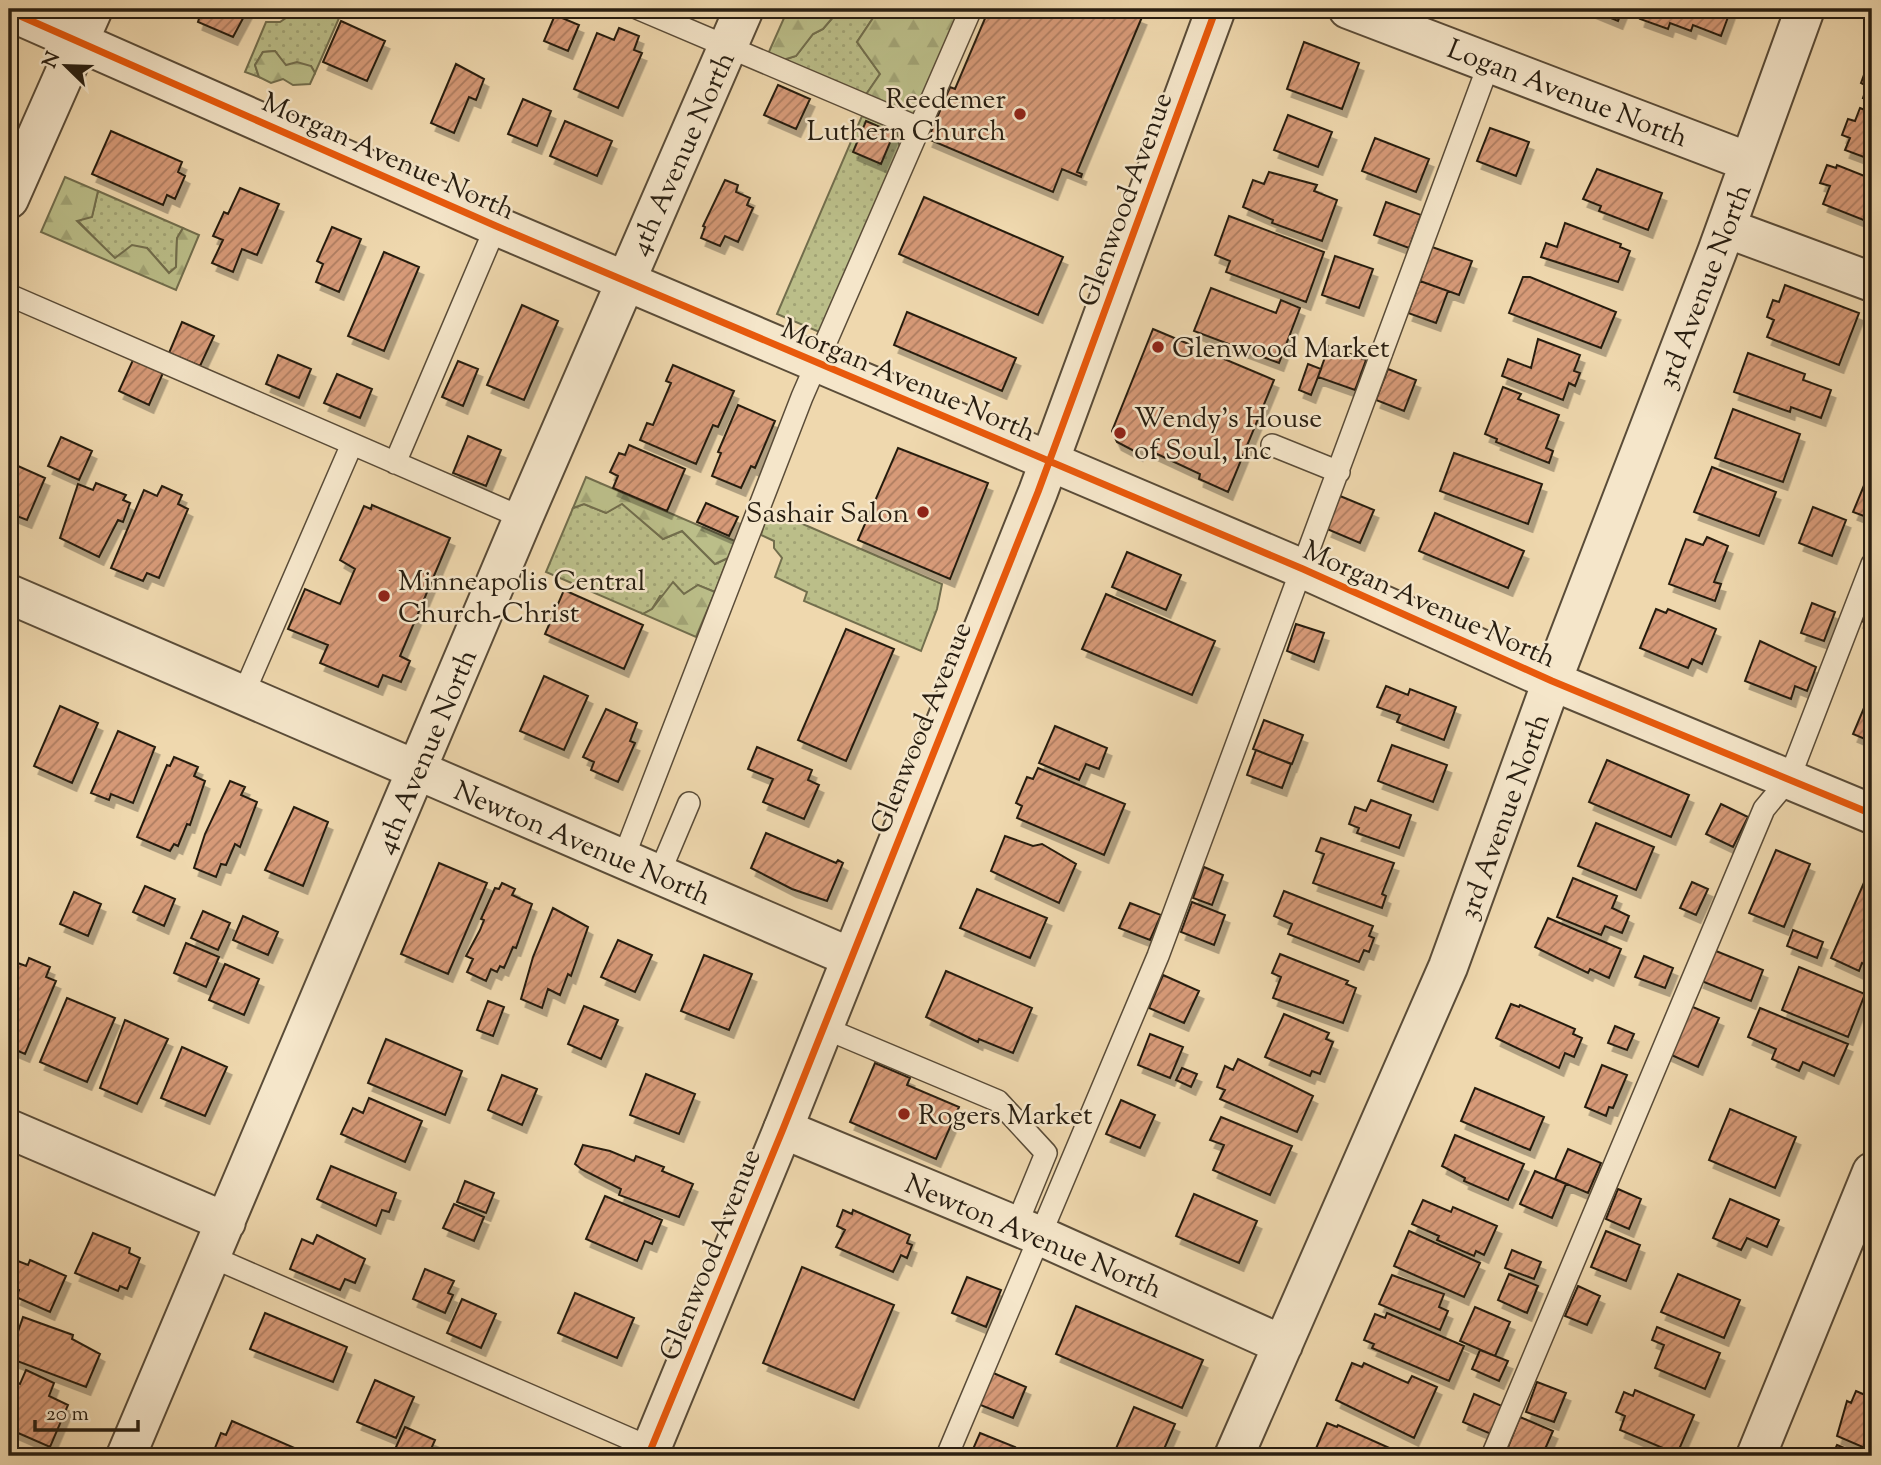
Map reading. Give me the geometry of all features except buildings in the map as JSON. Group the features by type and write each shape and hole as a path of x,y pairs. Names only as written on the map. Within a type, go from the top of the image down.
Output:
{"street":[{"name":"4th Avenue North","path":"126,1456 523,518 744,9"},
{"name":"Glenwood Avenue","path":"649,1452 783,1129 1049,461 1216,9"},
{"name":"Logan Avenue North","path":"1348,9 1749,162"},
{"name":"3rd Avenue North","path":"1234,1456 1448,967 1552,681 1726,228 1805,9"},
{"name":"Morgan Avenue North","path":"9,11 87,26 496,226 1303,569 1552,681 1872,814"},
{"path":"9,199 87,26"},
{"path":"1726,228 1872,282"},
{"name":"Newton Avenue North","path":"9,594 850,957"},
{"path":"9,1129 226,1222"},
{"name":"Newton Avenue North","path":"783,1129 1027,1231 1283,1345"},
{"path":"1756,1456 1872,1172"}],"lane":[{"path":"639,9 919,128"},
{"path":"623,859 817,363 971,9"},
{"path":"1027,1231 1158,956 1490,61"},
{"path":"395,463 496,226"},
{"path":"9,295 523,518"},
{"path":"243,695 352,444"},
{"path":"1272,445 1339,472"},
{"path":"1492,1456 1764,809 1789,779 1872,564"},
{"path":"659,874 690,803"},
{"path":"822,1027 998,1101 1046,1153 1027,1231 947,1456"},
{"path":"212,1257 649,1452"}],"green space":[{"path":"299,9 343,9 315,73 311,66 286,66 275,51 263,52 255,65 259,77 245,72 266,22 280,22"},
{"path":"788,9 840,9 823,29 813,34 796,56 783,60 768,54"},
{"path":"840,9 879,9 857,42 880,74 865,96 783,60 796,56 813,34 823,29"},
{"path":"879,9 962,9 914,114 909,115 865,96 880,74 857,42"},
{"path":"275,51 286,65 297,62 311,66 315,73 310,84 293,85 283,79 271,83 259,77 255,65 263,52"},
{"path":"862,116 897,130 900,151 824,334 777,314"},
{"path":"65,177 98,191 92,217 77,221 115,258 132,245 147,248 169,273 176,267 177,238 183,228 199,235 176,290 41,232"},
{"path":"98,191 183,228 177,239 176,267 169,273 147,248 115,259 77,220 92,216"},
{"path":"586,477 735,541 728,558 715,564 682,531 663,539 622,504 606,513 584,504 573,508"},
{"path":"622,503 663,539 682,531 715,564 728,558 715,592 698,585 684,594 660,596 652,609 643,614 546,572 573,508 584,504 606,513"},
{"path":"768,509 942,584 937,609 921,651 804,601 807,592 775,577 782,558 774,548 774,541 761,535"},
{"path":"673,582 684,594 698,585 715,592 696,637 643,614 652,609"}],"cycle path":[{"path":"648,1456 783,1129 1038,492 1216,9"},
{"path":"9,11 496,226 1303,569 1552,681 1872,814"}],"place":[{"name":"Reedemer Luthern Church","path":"1020,114"},
{"name":"Glenwood Market","path":"1158,347"},
{"name":"Wendy's House of Soul, Inc","path":"1120,433"},
{"name":"Sashair Salon","path":"923,512"},
{"name":"Minneapolis Central Church-Christ","path":"384,596"},
{"name":"Rogers Market","path":"904,1114"}]}
